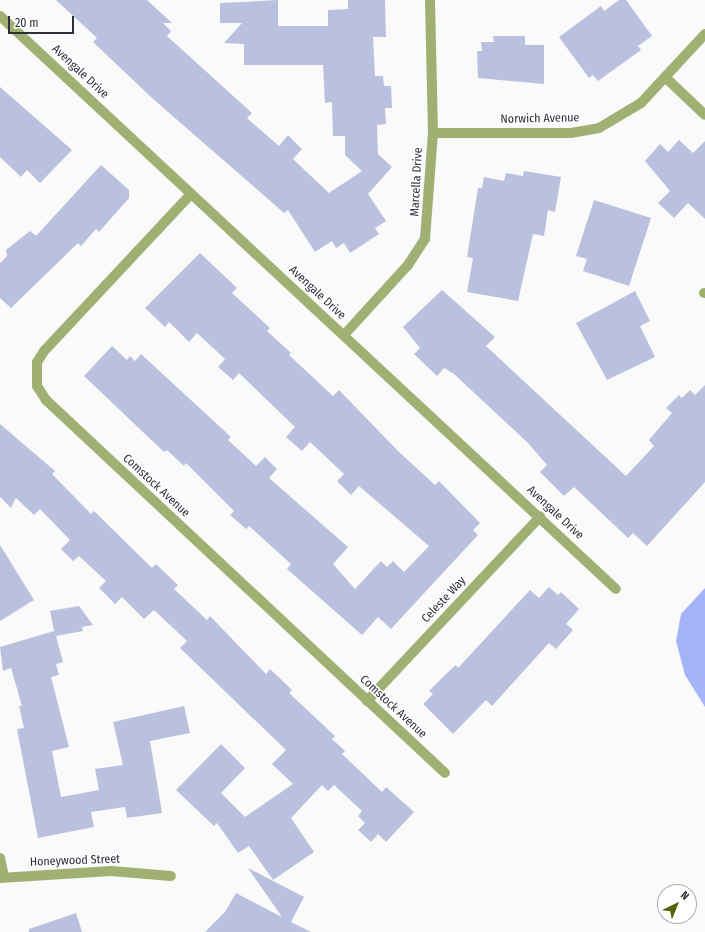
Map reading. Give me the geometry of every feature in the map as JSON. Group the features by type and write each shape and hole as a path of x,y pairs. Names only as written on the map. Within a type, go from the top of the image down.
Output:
{"street":[{"name":"Marcella Drive","path":"344,336 421,247 428,220 433,133 430,0"},
{"name":"Avengale Drive","path":"0,16 616,589"},
{"name":"Norwich Avenue","path":"433,133 587,131 622,117 665,77 705,34"},
{"path":"665,77 705,114"},
{"name":"Comstock Avenue","path":"191,194 44,351 37,362 38,386 46,400 445,773"},
{"name":"Celeste Way","path":"367,701 540,517"},
{"name":"Honeywood Street","path":"0,858 2,877 111,871 171,876"}],"shaded area":[{"path":"705,588 705,707 685,675 676,641 681,614"}],"building":[{"path":"56,0 147,0 172,23 163,23 171,31 167,36 252,113 247,118 279,146 288,135 302,149 293,159 329,193 362,171 345,155 345,136 333,136 332,102 325,103 323,65 244,65 244,44 224,43 242,23 220,23 220,3 278,0 278,26 328,26 328,10 348,9 348,0 385,0 386,37 373,37 375,76 383,76 384,86 391,86 392,108 385,108 386,124 377,125 378,154 392,167 368,194 386,221 375,228 379,234 350,253 344,243 336,248 332,241 315,252 288,210 284,213 152,98 93,42 97,38"},
{"path":"619,0 626,0 652,36 638,46 641,50 598,81 593,75 589,78 559,37 601,6 604,11"},
{"path":"493,36 525,36 525,45 544,45 544,84 478,78 477,51 482,51 481,42 494,42"},
{"path":"0,87 72,150 40,183 27,170 21,177 0,157"},
{"path":"679,140 693,153 705,141 705,219 688,203 674,218 658,203 670,191 645,161 660,144 668,152"},
{"path":"101,165 129,190 129,198 99,232 96,229 81,246 78,243 11,308 0,298 0,263 7,256 6,250 30,231 36,236"},
{"path":"524,171 561,177 555,212 548,210 544,236 533,234 518,301 467,292 473,258 467,257 478,188 482,188 484,177 504,181 506,173 523,176"},
{"path":"594,200 651,218 629,286 583,271 587,259 576,256"},
{"path":"200,253 237,288 232,293 270,328 267,331 291,353 289,355 333,396 339,390 398,451 435,485 439,481 480,523 473,530 478,535 391,629 378,617 362,635 287,569 291,564 249,526 246,529 230,515 234,511 186,463 184,466 167,450 164,452 84,376 112,346 127,360 130,356 135,361 141,354 231,437 228,440 256,466 265,457 277,469 269,478 348,547 333,564 355,589 381,561 387,567 393,561 404,572 429,546 359,486 351,495 337,481 344,474 310,442 302,451 286,437 295,427 239,373 233,380 218,367 225,359 197,333 189,342 169,322 165,327 145,308"},
{"path":"442,290 495,337 486,346 626,476 654,446 649,440 672,413 666,408 679,395 682,398 690,390 695,395 705,385 705,482 647,546 633,533 628,538 574,487 564,496 540,472 547,465 528,443 454,374 444,368 437,376 414,354 420,348 403,327"},
{"path":"635,291 650,321 640,326 655,357 607,380 576,323"},
{"path":"0,424 55,471 52,474 91,514 94,511 152,568 156,564 178,585 174,589 207,620 210,616 266,674 270,669 292,690 289,693 335,736 332,739 345,751 342,754 382,792 386,787 414,812 386,842 378,834 371,842 358,830 365,823 358,816 362,811 334,785 328,791 322,785 291,818 314,852 273,880 249,846 238,853 217,823 214,826 176,790 221,744 245,768 221,793 245,817 293,784 272,764 286,750 180,648 187,641 154,610 144,619 122,597 115,604 99,588 106,581 79,556 73,561 61,549 70,540 40,509 34,515 16,498 11,508 0,497"},
{"path":"0,545 34,600 0,621"},
{"path":"549,587 558,595 561,592 579,609 566,624 573,630 556,649 549,643 492,706 486,700 453,734 423,704 433,694 429,691 456,665 458,668 530,590 539,598"},
{"path":"79,606 93,625 82,627 83,631 56,636 63,662 56,664 59,675 51,677 69,747 52,751 61,797 99,790 95,769 123,765 113,722 184,706 190,733 150,741 162,813 127,818 125,807 91,812 94,827 38,838 17,729 24,728 19,706 22,706 11,668 3,671 0,647 54,631 50,611"},
{"path":"248,868 304,897 291,922 311,932 205,932 225,912 236,893 282,917"},
{"path":"76,913 82,932 29,932 29,929"}]}
